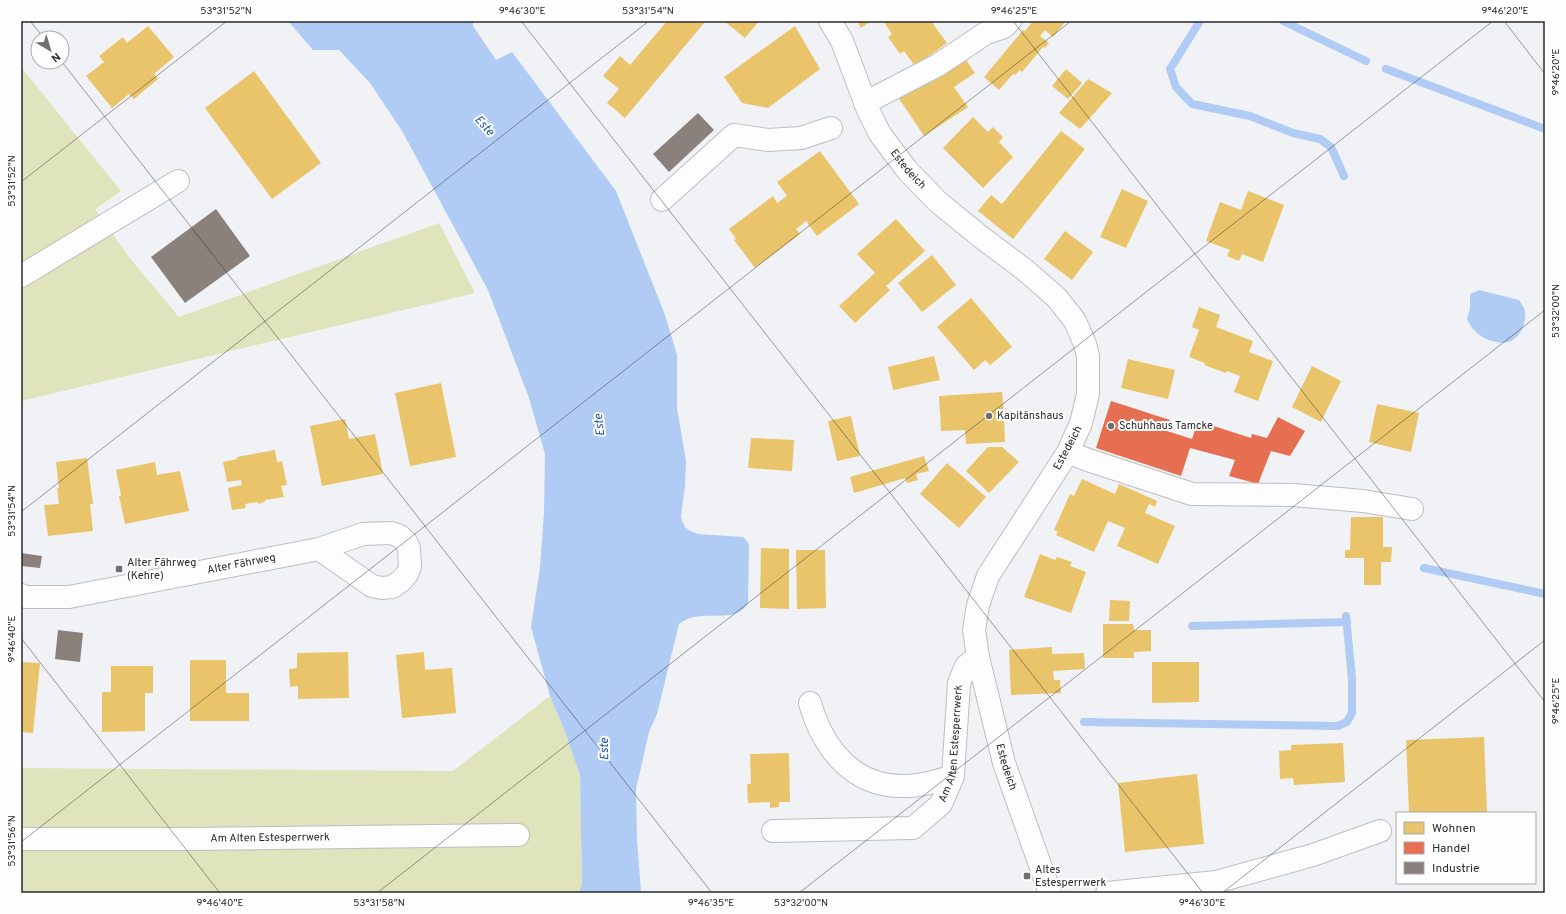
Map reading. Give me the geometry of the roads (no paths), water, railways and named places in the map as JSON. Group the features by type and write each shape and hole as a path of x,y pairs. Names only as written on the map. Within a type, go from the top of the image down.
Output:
{"street":[{"name":"Estedeich","path":"830,21 842,41 865,103 880,134 907,170 938,202 1025,270 1056,298 1075,321 1085,344 1088,356 1088,394 1081,423 1068,452 988,576 978,605 974,630 978,657 1004,763 1050,893"},
{"path":"865,103 938,65 986,33 1004,27 1010,21"},
{"path":"662,200 734,135 768,140 801,138 831,128"},
{"path":"21,276 178,181"},
{"path":"1068,452 1192,494 1293,495 1363,501 1412,509"},
{"name":"Alter Fährweg","path":"21,595 26,597 69,597 319,549"},
{"name":"Am Alten Estesperrwerk","path":"773,831 913,828 941,804 953,776 959,682 966,666 978,657"},
{"path":"810,703 815,720 823,738 833,753 849,768 861,776 874,782 905,786 935,782 953,776"},
{"path":"1107,893 1216,882 1312,855 1380,831"},
{"name":"Am Alten Estesperrwerk","path":"21,839 186,839 518,835"}],"water":[{"name":"Este","path":"288,21 473,21 473,26 496,60 512,52 616,191 665,315 677,355 677,408 686,461 685,486 681,516 682,521 685,527 698,534 743,537 749,545 748,603 742,610 734,614 697,616 679,624 657,714 649,732 636,789 637,840 641,893 579,893 582,884 580,775 564,729 550,696 531,627 540,568 544,513 545,454 529,398 488,290 402,131 370,83 339,50 313,50"},
{"path":"1479,290 1519,300 1524,308 1525,322 1515,339 1502,343 1491,341 1481,336 1472,328 1467,319 1470,308 1470,294"}],"waterway":[{"path":"1200,21 1170,69 1176,87 1192,104 1250,116 1293,133 1320,139 1331,147 1344,176"},
{"path":"1283,21 1366,61"},
{"path":"1386,69 1545,129"},
{"path":"1424,568 1545,594"},
{"path":"1084,722 1338,726 1347,722 1352,713 1352,679 1346,616"},
{"path":"1192,626 1347,622"}],"place":[{"name":"Kapitänshaus","path":"989,416"},
{"name":"Schuhhaus Tamcke","path":"1111,426"},
{"name":"Alter Fährweg (Kehre)","path":"119,569"},
{"name":"Altes Estesperrwerk","path":"1027,876"}]}
